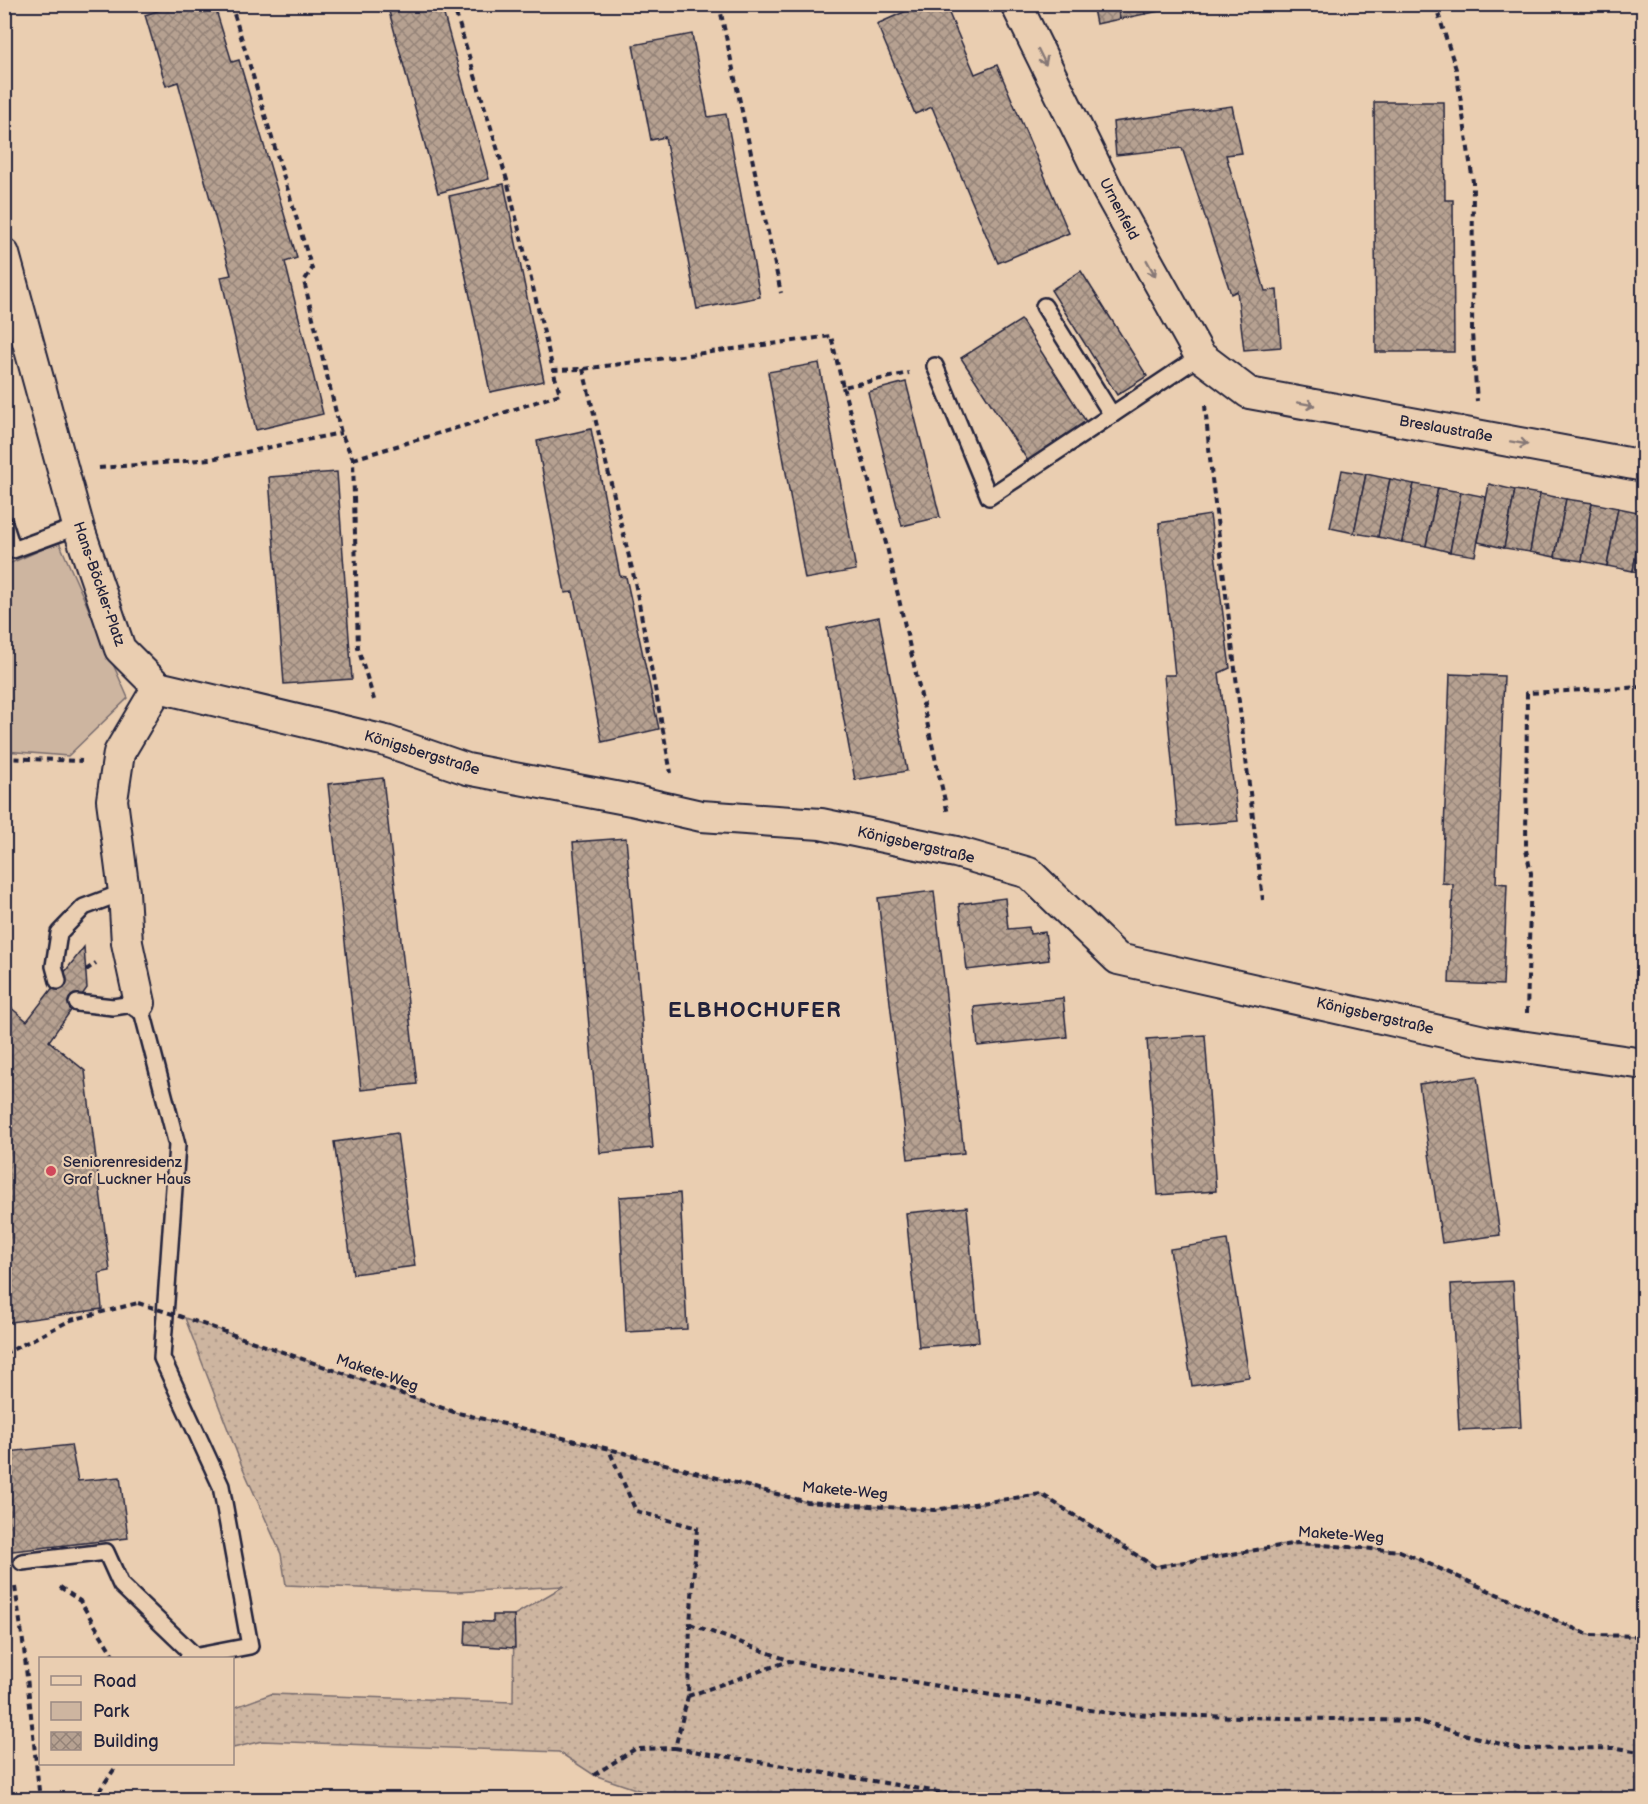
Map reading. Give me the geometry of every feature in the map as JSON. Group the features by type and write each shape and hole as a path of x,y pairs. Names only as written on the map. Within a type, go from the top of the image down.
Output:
{"street":[{"name":"Urnenfeld","path":"1016,4 1107,189 1200,356 1249,393"},
{"name":"Hans-Böckler-Platz","path":"4,254 79,529 120,650 158,687"},
{"name":"Breslaustraße","path":"1249,393 1644,466"},
{"name":"Königsbergstraße","path":"158,687 386,741 467,769 678,809 701,816 821,824 956,852 1029,873 1118,959 1484,1041 1637,1063 1644,1062"},
{"path":"140,1003 127,943 124,892 111,800 119,753 158,687"}],"lane":[{"path":"1044,306 1112,415"},
{"path":"935,366 989,497 1200,356"},
{"path":"4,523 13,550 65,531 79,529"},
{"path":"58,981 54,966 59,933 84,907 124,892"},
{"path":"77,1003 113,1007 140,1003 177,1145 162,1358 221,1486 250,1646 197,1657"},
{"path":"22,1562 106,1552 121,1585 191,1657"}],"path":[{"path":"231,4 312,269 304,281 341,433 353,459 358,648 386,741"},
{"path":"353,459 560,394 507,180 453,4"},
{"path":"719,4 781,293"},
{"path":"1435,4 1456,69 1473,182 1472,333 1479,435"},
{"path":"553,370 583,369 831,336 887,547 956,852"},
{"path":"1200,356 1212,479 1263,900"},
{"path":"843,387 935,366"},
{"path":"583,369 634,577 678,809"},
{"path":"63,470 211,459 341,433"},
{"path":"1526,1048 1531,873 1526,850 1527,693 1644,687"},
{"name":"Makete-Weg","path":"4,1354 71,1320 138,1303 454,1413 609,1449 807,1502 934,1510 1041,1494 1155,1566 1296,1543 1400,1551 1589,1635 1644,1636"},
{"path":"609,1449 636,1511 697,1528 690,1624 688,1696 675,1748"},
{"path":"22,1562 80,1601 114,1657"},
{"path":"14,1581 24,1649 40,1800"},
{"path":"690,1624 789,1661 1116,1714 1416,1720 1519,1749 1618,1748 1644,1753"},
{"path":"688,1696 789,1661"},
{"path":"594,1775 635,1749 675,1748 987,1800"},
{"path":"93,1800 115,1765"}],"green space":[{"path":"59,542 128,698 68,756 5,751 4,566"},
{"path":"185,1318 454,1412 609,1449 807,1502 934,1510 1041,1494 1155,1566 1297,1543 1400,1551 1589,1635 1643,1636 1643,1799 668,1800 594,1775 559,1752 262,1741 234,1748 234,1708 271,1694 513,1702 514,1615 564,1586 456,1592 286,1585 281,1554 242,1466"}],"building":[{"path":"178,4 214,4 232,62 239,60 297,258 285,262 323,414 256,430 221,277 231,275 178,82 166,86 145,15"},
{"path":"387,4 441,4 489,179 438,193"},
{"path":"922,4 945,4 975,74 997,65 1069,233 998,263 932,107 915,114 877,24"},
{"path":"1092,4 1117,4 1120,19 1096,24"},
{"path":"1117,4 1143,4 1145,14 1120,19"},
{"path":"1143,4 1168,4 1169,9 1145,14"},
{"path":"692,34 708,117 726,114 760,297 697,309 665,137 651,140 633,45"},
{"path":"1374,102 1444,102 1445,200 1453,200 1454,352 1376,352"},
{"path":"1232,106 1242,153 1226,155 1265,291 1277,290 1281,347 1244,350 1237,291 1231,294 1182,148 1116,155 1113,122"},
{"path":"504,184 544,381 490,392 449,196"},
{"path":"1081,271 1147,376 1117,395 1051,290"},
{"path":"1021,320 1087,423 1028,461 961,358"},
{"path":"819,363 856,570 805,579 768,372"},
{"path":"906,382 940,517 902,526 868,392"},
{"path":"591,429 620,576 626,577 659,729 602,742 573,592 565,593 537,441"},
{"path":"1342,470 1366,474 1354,533 1330,528"},
{"path":"337,472 352,679 284,684 269,477"},
{"path":"1366,474 1390,479 1378,537 1354,533"},
{"path":"1390,479 1414,484 1402,542 1378,537"},
{"path":"1414,484 1438,488 1426,546 1402,542"},
{"path":"1489,484 1515,490 1504,548 1478,542"},
{"path":"1438,488 1461,492 1450,552 1426,546"},
{"path":"1515,490 1540,494 1530,552 1504,548"},
{"path":"1461,492 1486,497 1475,556 1450,552"},
{"path":"1540,494 1566,499 1555,557 1530,552"},
{"path":"1566,499 1592,503 1582,561 1555,557"},
{"path":"1592,503 1618,508 1607,566 1582,561"},
{"path":"1618,508 1643,513 1633,571 1607,566"},
{"path":"1644,513 1644,573 1633,571"},
{"path":"1210,515 1230,668 1219,673 1238,821 1178,826 1164,675 1175,675 1159,523"},
{"path":"879,617 907,771 855,780 827,628"},
{"path":"1450,674 1504,676 1496,883 1507,884 1503,985 1449,983 1453,884 1442,883"},
{"path":"383,778 417,1084 361,1090 328,784"},
{"path":"626,838 653,1148 600,1153 573,842"},
{"path":"934,891 964,1153 908,1159 878,898"},
{"path":"1005,898 1008,929 1029,927 1030,934 1045,932 1049,960 967,970 959,904"},
{"name":"Seniorenresidenz Graf Luckner Haus","path":"84,947 87,988 49,1041 85,1071 110,1271 99,1273 102,1309 4,1323 4,1002 27,1021"},
{"path":"1063,998 1067,1037 978,1046 974,1007"},
{"path":"1205,1035 1216,1191 1158,1195 1147,1039"},
{"path":"1477,1076 1500,1235 1442,1243 1419,1084"},
{"path":"397,1133 415,1266 353,1274 334,1142"},
{"path":"680,1193 687,1329 626,1332 619,1197"},
{"path":"967,1207 979,1342 919,1347 906,1213"},
{"path":"1227,1240 1249,1377 1192,1386 1170,1249"},
{"path":"1513,1281 1521,1427 1459,1430 1451,1284"},
{"path":"4,1425 8,1452 71,1445 78,1481 120,1477 128,1538 4,1552"},
{"path":"493,1615 514,1615 515,1648 465,1645 466,1621 493,1622"}],"place":[{"name":"Seniorenresidenz Graf Luckner Haus","path":"51,1171"}],"district":[{"name":"ELBHOCHUFER","path":"755,1010"}]}
